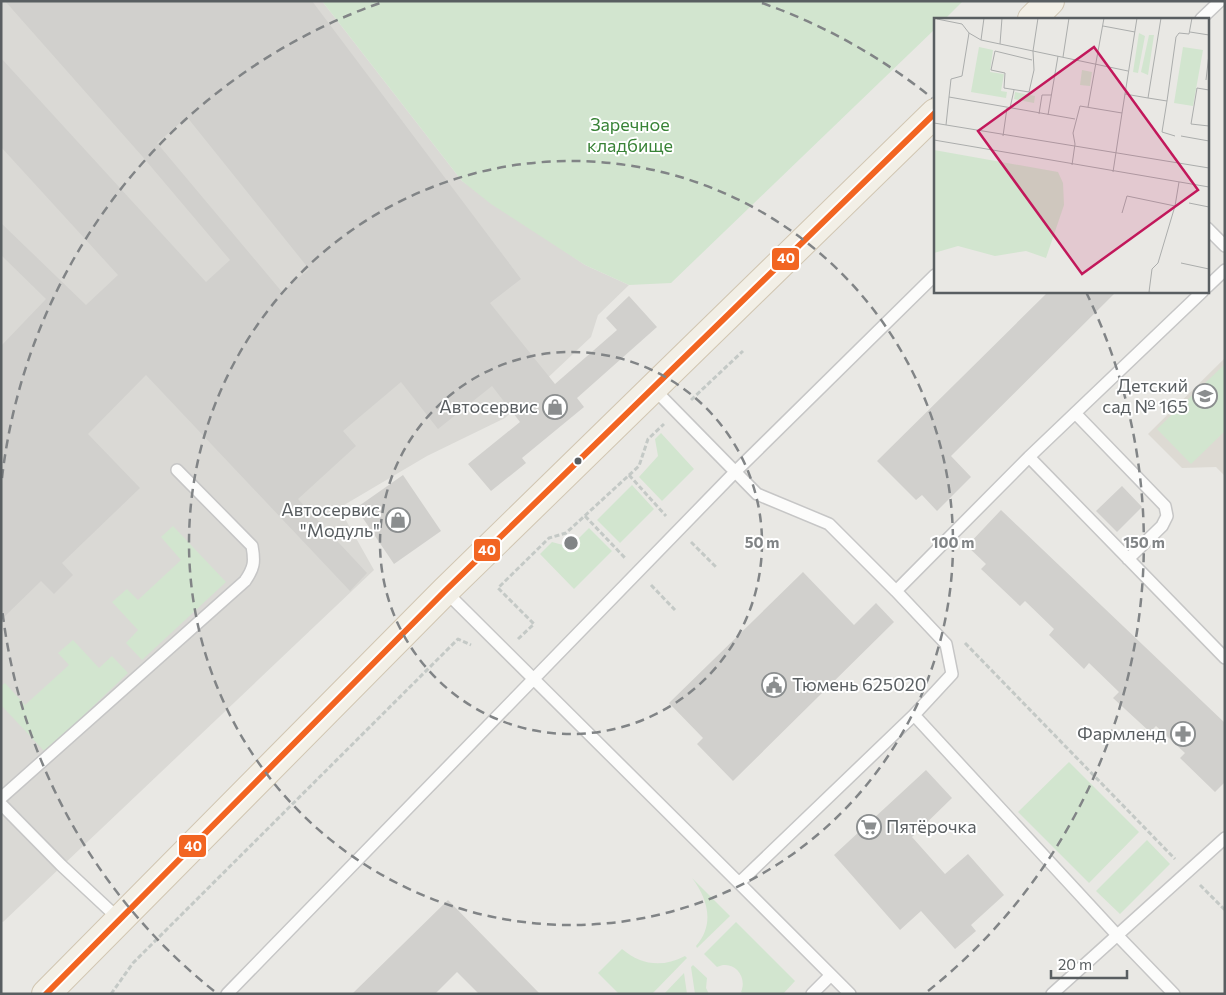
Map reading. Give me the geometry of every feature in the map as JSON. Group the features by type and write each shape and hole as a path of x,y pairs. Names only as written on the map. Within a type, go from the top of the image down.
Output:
{"main road":[{"path":"1033,18 1050,1"},
{"path":"46,994 445,591 934,114"}],"lane":[{"path":"1202,18 1220,1"},
{"path":"1208,229 1225,246"},
{"path":"1208,286 1224,273"},
{"path":"227,994 455,757 735,472 934,276"},
{"path":"896,591 1074,413 1202,292"},
{"path":"653,388 757,494 829,524 946,644 952,674 914,715 739,883"},
{"path":"1074,413 1165,506 1167,516 1162,526 1128,559"},
{"path":"1029,457 1225,658"},
{"path":"1,798 245,581 252,571 254,558 252,546 177,470"},
{"path":"445,591 850,994"},
{"path":"914,715 1174,994"},
{"path":"1,804 61,865 120,920"},
{"path":"1052,994 1225,838"},
{"path":"812,994 831,975"}],"path":[{"path":"112,994 133,963 458,639 500,657 534,624 498,588 549,538 566,533 639,466 648,439 743,351"},
{"path":"960,638 1225,910"}],"shaded area":[{"path":"1,1 322,1 462,181 585,265 629,285 598,315 591,337 505,418 427,456 339,508 374,570 3,922 1,921"},
{"name":"Детский сад № 165","path":"1225,358 1225,476 1216,467 1182,468 1148,434"}],"green space":[{"name":"Заречное кладбище","path":"322,1 963,1 946,18 934,18 934,30 671,283 629,285 585,265 491,204 462,181"},
{"name":"Детский сад № 165","path":"1225,364 1225,431 1191,464 1157,429"},
{"path":"661,433 694,469 662,501 639,477 658,456 655,439"},
{"path":"632,485 654,509 620,543 597,520"},
{"path":"173,526 226,582 142,660 126,643 138,630 112,602 127,589 138,600 181,560 161,537"},
{"path":"589,528 612,551 574,589 540,554 552,542 570,547"},
{"path":"73,640 99,668 112,656 128,673 45,752 1,705 1,686 5,683 25,705 69,665 58,653"},
{"path":"1069,762 1139,832 1089,883 1018,812"},
{"path":"1147,840 1170,864 1120,914 1096,891"},
{"path":"692,878 730,916 697,948 696,946 706,929 707,912 702,894"},
{"path":"736,922 795,981 783,994 744,994 741,992 743,986 741,975 738,971 728,965 717,967 704,954"},
{"path":"622,949 637,959 652,963 668,962 685,956 687,958 652,994 619,994 598,973"},
{"path":"693,965 707,978 706,988 709,994 695,994 691,967"},
{"path":"684,973 687,994 664,994"}],"building":[{"path":"5,1 312,1 521,279 490,303 555,384 617,330 606,318 629,296 657,327 577,398 584,407 522,458 526,463 491,491 468,464 520,422 492,386 438,429 401,382 343,431 356,446 298,499 367,573 350,591 146,375 88,434 140,488 62,563 73,575 54,594 41,581 1,620 1,346 46,299 1,255 1,223 86,305 118,275 1,147 1,58 206,282 230,260 142,156","holes":["187,117 309,269 282,292 157,143"]},
{"path":"1048,292 1116,292 951,456 971,477 937,511 922,495 916,500 877,461"},
{"name":"Автосервис \"Модуль\"","path":"403,475 441,531 394,564 356,508"},
{"path":"1122,486 1142,507 1117,532 1096,511"},
{"path":"1001,510 1225,723 1225,782 1215,792 1180,758 1185,753 1156,726 1150,732 1113,698 1119,692 1089,663 1084,669 1049,635 1054,629 1025,601 1020,606 981,569 986,564 967,546"},
{"path":"803,572 854,625 876,603 894,622 733,781 697,744 703,738 669,703"},
{"path":"926,770 952,798 912,837 945,874 968,854 1004,895 971,925 976,931 955,949 921,911 900,930 834,855"},
{"path":"448,900 540,994 479,994 457,972 435,994 352,994"}],"transit line":[{"name":"40","path":"46,994 445,591 934,114"}],"place":[{"name":"Детский сад № 165","path":"1205,396"},
{"name":"Автосервис","path":"555,407"},
{"name":"Автосервис \"Модуль\"","path":"398,520"},
{"name":"Тюмень 625020","path":"774,685"},
{"name":"Фармленд","path":"1183,734"},
{"name":"Пятёрочка","path":"869,827"}]}
